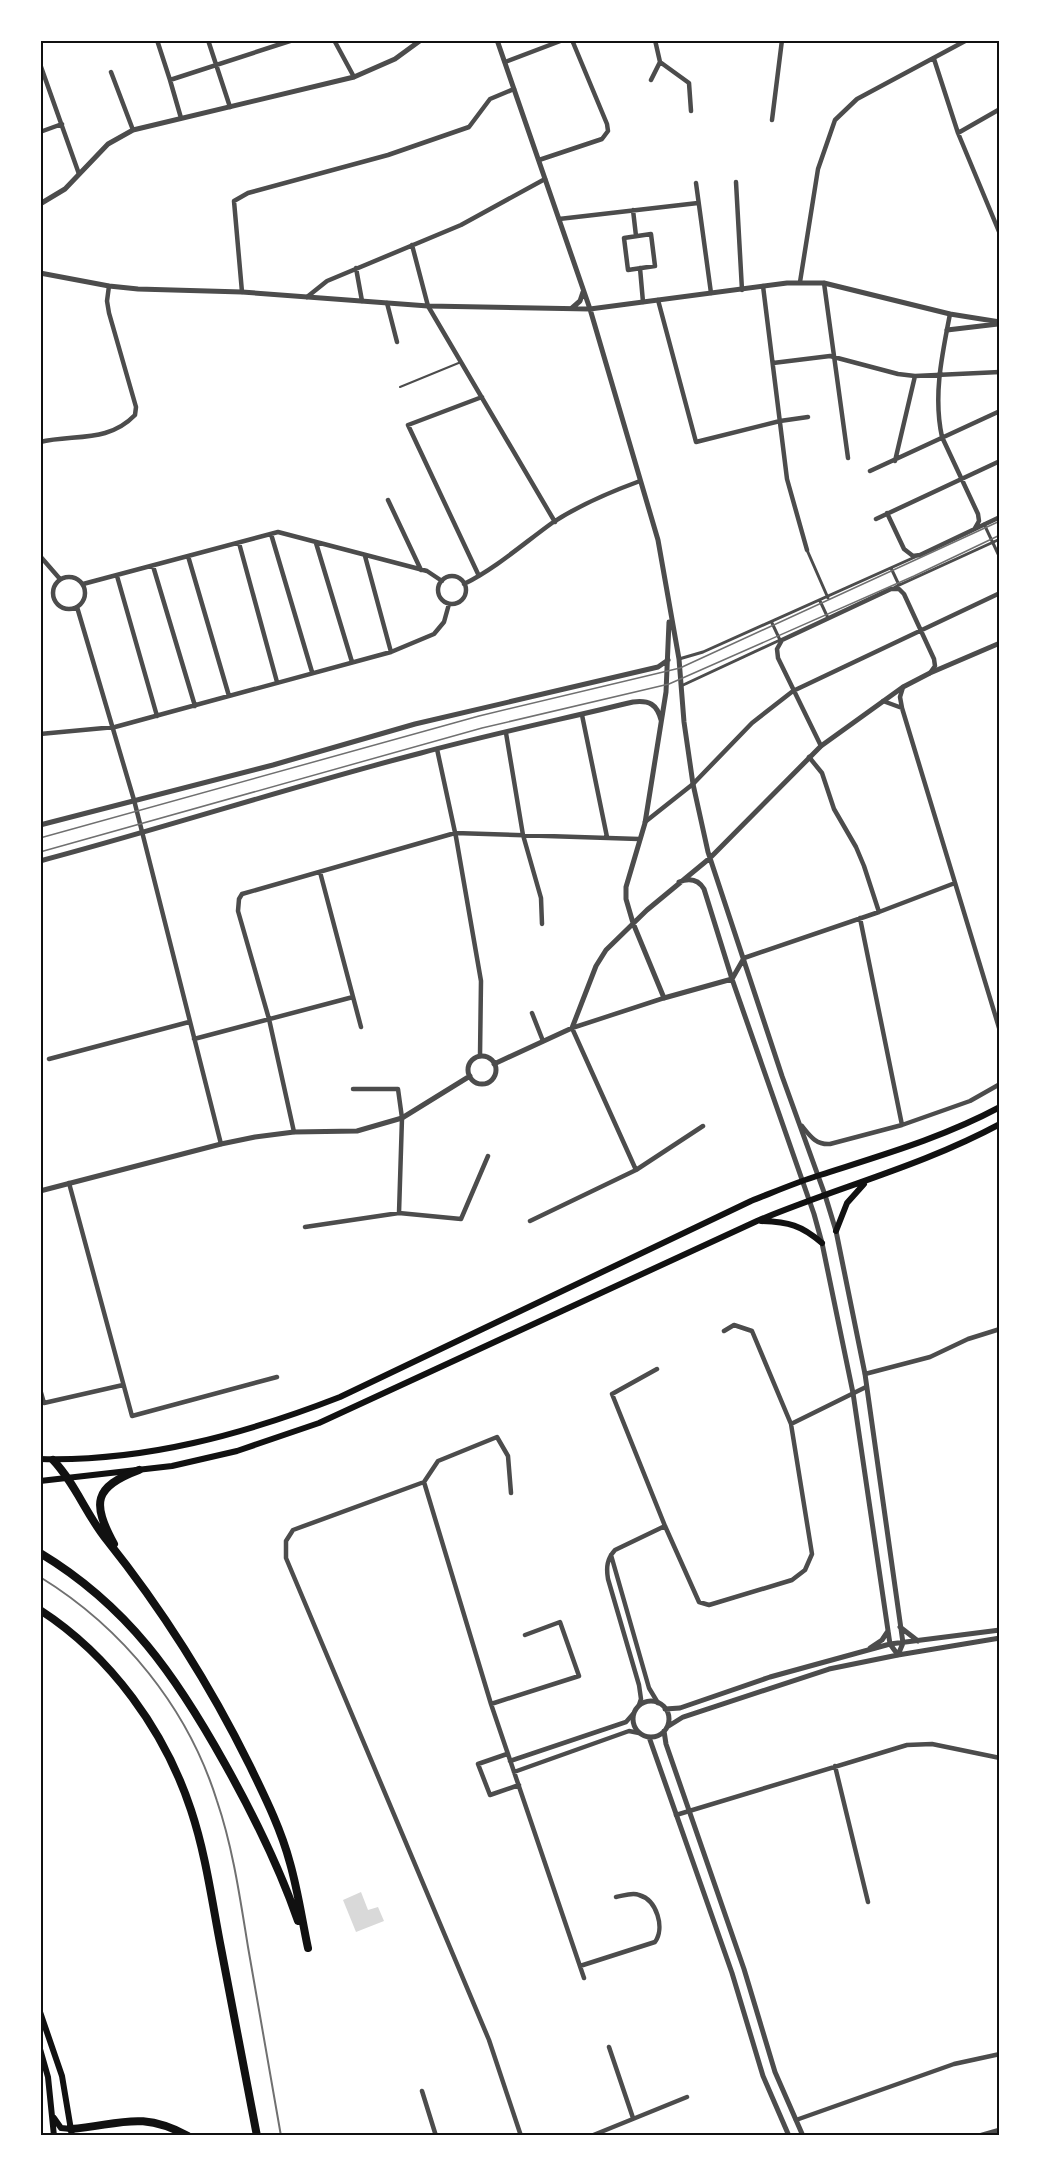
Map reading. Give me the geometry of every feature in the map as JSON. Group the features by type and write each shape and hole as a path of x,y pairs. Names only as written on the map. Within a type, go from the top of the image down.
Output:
{"highway":[{"path":"40,1553 61,1566 112,1608 155,1653 177,1684 254,1816 288,1891 308,1951 290,1863 275,1820 234,1732 159,1609 96,1525 69,1479 53,1460"},
{"path":"122,1558 99,1512 100,1498 112,1483 139,1470"},
{"path":"40,1610 90,1650 128,1691 155,1731 179,1779 191,1809 205,1860 257,2136"},
{"path":"72,2132 110,2122 151,2121 175,2128 188,2136"}],"main road":[{"path":"40,1459 128,1455 165,1449 233,1433 294,1415 340,1397 751,1201 819,1175 929,1140 999,1107"},
{"path":"40,1481 172,1466 212,1458 264,1443 318,1423 758,1221 809,1200 868,1181 959,1144 999,1124"},
{"path":"836,1232 847,1203 868,1181"},
{"path":"758,1221 784,1222 794,1225 807,1230 822,1243"},
{"path":"40,2012 62,2076 72,2132"},
{"path":"40,2049 48,2078 54,2136"},
{"path":"52,2115 61,2128 72,2132"}],"street":[{"path":"157,40 181,118"},
{"path":"208,40 230,107"},
{"path":"171,80 293,40"},
{"path":"334,40 354,77"},
{"path":"40,204 65,189 108,144 133,130 354,77 395,58 421,40"},
{"path":"497,40 590,309 658,540 679,659 693,784 710,858 782,1076 819,1175 836,1232 865,1374 903,1643 898,1655"},
{"path":"505,62 563,40"},
{"path":"539,160 602,140 608,131 572,40"},
{"path":"651,80 660,62 655,40"},
{"path":"772,120 782,40"},
{"path":"800,282 818,169 835,120 857,99 967,40"},
{"path":"934,59 958,133 999,234"},
{"path":"660,62 688,83 691,111"},
{"path":"40,64 79,174"},
{"path":"111,72 133,130"},
{"path":"40,85 47,83"},
{"path":"242,291 234,201 248,192 388,156 469,127 490,99 514,89"},
{"path":"958,133 999,109"},
{"path":"40,132 62,124"},
{"path":"307,297 327,281 461,225 545,179"},
{"path":"736,182 742,290"},
{"path":"696,183 711,293"},
{"path":"559,219 698,203"},
{"path":"633,210 636,236"},
{"path":"651,234 655,266 640,268 628,270 624,238 651,234"},
{"path":"412,245 428,306 555,522"},
{"path":"356,268 362,301"},
{"path":"640,268 643,302"},
{"path":"40,273 109,286 162,290 242,291 428,306 590,309 763,286 800,282 824,283 950,314 999,323"},
{"path":"824,283 848,458"},
{"path":"40,442 98,436 122,426 135,415 136,408 109,313 107,301 109,286"},
{"path":"763,286 787,478 807,550 828,598"},
{"path":"572,308 580,301 584,291"},
{"path":"658,300 696,442 780,421 808,417"},
{"path":"387,303 397,342"},
{"path":"950,314 939,375 939,424 942,437 979,517 979,524 975,528"},
{"path":"947,330 999,323"},
{"path":"773,363 830,356 898,374 915,376 999,372"},
{"path":"895,461 915,376"},
{"path":"479,576 408,425 482,397"},
{"path":"870,471 999,411"},
{"path":"876,519 999,461"},
{"path":"464,584 479,576 555,522 610,492 640,481"},
{"path":"388,500 421,570"},
{"path":"887,513 906,551 913,556 920,555"},
{"path":"679,659 703,652 828,598 999,517"},
{"path":"984,524 999,558"},
{"path":"82,584 278,532 432,573 442,581"},
{"path":"271,534 312,672"},
{"path":"681,686 999,539"},
{"path":"239,543 277,682"},
{"path":"316,543 352,662"},
{"path":"40,556 60,579"},
{"path":"188,556 229,696"},
{"path":"365,556 391,652"},
{"path":"153,566 195,706"},
{"path":"891,568 899,585"},
{"path":"117,576 158,716"},
{"path":"454,577 464,584 465,593 461,600 449,604 442,600 438,592 442,581 454,577"},
{"path":"75,578 82,584 85,594 81,604 76,607 66,609 56,603 53,598 53,587 60,579 75,578"},
{"path":"891,590 898,589 902,592 935,663 930,673"},
{"path":"645,823 693,784 752,723 793,691 999,593"},
{"path":"820,601 828,618"},
{"path":"40,734 111,728 391,652 434,634 444,622 449,604"},
{"path":"76,607 134,801 221,1144"},
{"path":"664,998 633,923 626,899 626,887 645,823 666,692 670,609"},
{"path":"772,622 783,639"},
{"path":"783,639 778,645 777,653 821,746"},
{"path":"636,1170 572,1028 596,966 606,950 647,910 710,858 821,746 903,687 999,643"},
{"path":"40,825 265,767 415,724 658,667 668,660"},
{"path":"903,687 900,697 902,708 999,1031"},
{"path":"40,861 437,749 641,701 654,705 661,720"},
{"path":"882,701 902,708"},
{"path":"582,715 607,837"},
{"path":"506,733 523,835 541,898 542,924"},
{"path":"437,749 455,833 481,981 480,1056"},
{"path":"809,757 822,773 834,809 856,847 879,912"},
{"path":"294,1132 269,1019 238,910 239,898 247,892 455,833 639,839"},
{"path":"320,872 361,1027"},
{"path":"679,882 690,880 702,886 822,1243 853,1393 890,1644 898,1655"},
{"path":"494,1064 572,1028 732,979 744,958 879,912 955,883"},
{"path":"860,918 902,1125"},
{"path":"194,1039 353,997"},
{"path":"993,1008 999,1006"},
{"path":"532,1013 543,1041"},
{"path":"49,1059 189,1022"},
{"path":"470,1076 479,1083 488,1082 496,1072 494,1064 488,1058 480,1056"},
{"path":"470,1076 470,1064 480,1056"},
{"path":"40,1191 221,1144 294,1132 357,1131 402,1118 470,1076"},
{"path":"801,1125 814,1140 826,1144 902,1125 970,1101 999,1084"},
{"path":"354,1089 398,1089 402,1118 399,1213"},
{"path":"530,1221 636,1170 703,1126"},
{"path":"305,1227 399,1213 461,1219 488,1156"},
{"path":"69,1183 132,1416 277,1377"},
{"path":"657,1369 612,1394 665,1526 699,1602 709,1605 792,1580 805,1570 812,1554 791,1424 752,1331 735,1325 724,1331"},
{"path":"865,1374 930,1357 999,1329"},
{"path":"40,1389 44,1403 123,1385"},
{"path":"791,1424 866,1387"},
{"path":"511,1493 508,1456 497,1437 438,1461 424,1482 293,1530 286,1541 286,1558 489,2040 521,2136"},
{"path":"424,1482 507,1754 584,1978"},
{"path":"510,1761 626,1722 639,1705 641,1699 639,1685 606,1567 615,1550 665,1526"},
{"path":"611,1555 649,1688 658,1703 665,1709 668,1717 665,1729 666,1744 744,1969 773,2064 803,2136"},
{"path":"491,1704 579,1676 560,1622 525,1635"},
{"path":"900,1627 918,1641"},
{"path":"665,1709 680,1708 770,1677 890,1644 999,1630"},
{"path":"867,1651 882,1640 888,1631"},
{"path":"514,1772 629,1731 649,1737 660,1735 682,1717 829,1669 999,1638"},
{"path":"639,1705 649,1701 658,1703"},
{"path":"633,1714 634,1724 639,1733"},
{"path":"649,1737 732,1973 763,2076 789,2136"},
{"path":"676,1815 907,1745 932,1744 999,1758"},
{"path":"507,1754 478,1764 490,1796 519,1785"},
{"path":"836,1766 868,1902"},
{"path":"580,1966 655,1942 659,1936 660,1929 656,1913 650,1901 635,1893 616,1898"},
{"path":"609,2047 633,2118"},
{"path":"796,2120 954,2064 999,2054"},
{"path":"422,2091 436,2136"},
{"path":"591,2136 687,2097"},
{"path":"979,2136 998,2132"}],"lane":[{"path":"400,387 461,362"}],"shaded area":[{"path":"361,1892 368,1910 378,1907 384,1921 356,1932 343,1900"}],"tram line":[{"path":"40,838 479,716 680,668 1000,521"},
{"path":"40,852 482,728 669,684 914,576 1000,535"}],"railway":[{"path":"40,1577 99,1620 149,1673 189,1734 204,1767 223,1819 232,1855 281,2136"}]}
